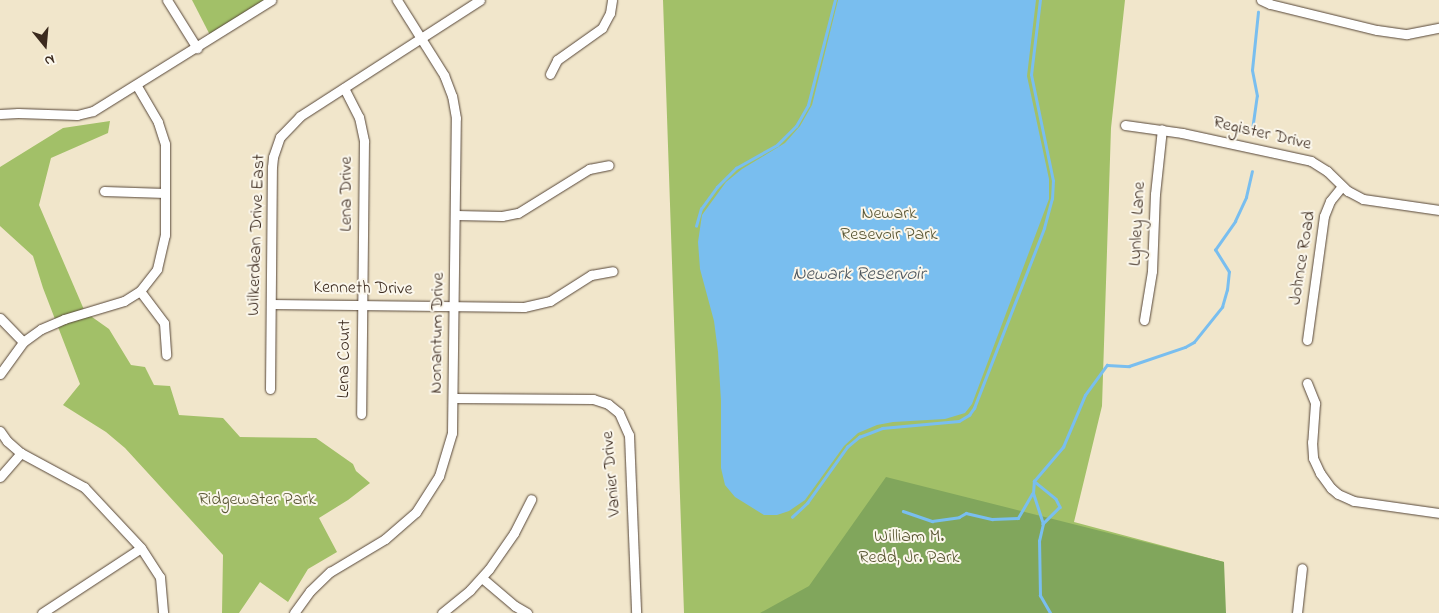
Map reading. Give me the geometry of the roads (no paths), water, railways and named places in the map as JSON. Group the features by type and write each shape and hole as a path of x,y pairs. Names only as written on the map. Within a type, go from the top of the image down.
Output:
{"street":[{"path":"167,0 197,48"},
{"path":"0,114 85,114 136,86 271,0"},
{"name":"Nonantum Drive","path":"294,613 310,591 330,572 396,531 424,502 439,476 450,447 454,398 457,130 454,107 444,75 397,0"},
{"name":"Wilkerdean Drive East","path":"270,389 272,167 280,138 292,123 480,0"},
{"path":"550,74 557,60 602,28 610,14 612,0"},
{"path":"1261,0 1377,30 1407,34 1439,28"},
{"path":"0,374 23,342 52,323 116,305 140,291 153,277 162,257 165,235 166,157 164,138 158,122 136,86"},
{"name":"Lena Drive","path":"344,88 359,116 364,141 362,305"},
{"name":"Register Drive","path":"1125,125 1162,129 1310,161 1327,171 1354,195 1373,201 1439,210"},
{"name":"Lynley Lane","path":"1144,320 1152,271 1155,194 1162,129"},
{"path":"456,215 502,216 518,213 589,168 609,166"},
{"name":"Johnce Road","path":"1307,340 1324,216 1330,201 1342,186"},
{"path":"104,191 165,193"},
{"name":"Kenneth Drive","path":"271,304 534,306 550,301 591,275 613,271"},
{"path":"140,291 164,323 166,356"},
{"name":"Lena Court","path":"361,414 362,305"},
{"path":"0,318 23,342"},
{"path":"1307,383 1315,404 1312,442 1313,458 1320,474 1331,488 1338,494 1354,501 1439,513"},
{"name":"Vanier Drive","path":"454,398 593,399 608,404 619,413 629,434 636,613"},
{"path":"0,432 21,453 84,487 142,548 160,578 163,613"},
{"path":"0,477 21,453"},
{"path":"442,613 482,578 514,534 531,499"},
{"path":"42,613 142,548"},
{"path":"1298,613 1302,568"},
{"path":"482,578 515,606 527,613"}],"water":[{"name":"Newark Reservoir","path":"838,0 1036,0 1027,76 1049,179 1049,199 972,404 965,413 945,419 893,422 877,425 858,433 844,446 805,500 789,511 777,515 764,515 735,497 725,485 721,468 721,401 718,352 714,321 700,269 698,242 702,215 726,182 742,169 785,143 800,126 812,105"}],"waterway":[{"path":"696,226 701,209 717,187 736,168 777,145 796,126 808,105 835,0"},
{"path":"792,517 807,503 847,447 859,437 882,428 959,421 969,415 974,408 1044,228 1052,199 1053,181 1031,75 1040,0"},
{"path":"1252,130 1257,96 1252,70 1258,12"},
{"path":"1050,613 1040,596 1039,541 1043,524 1033,494 1034,481 1063,447 1085,395 1107,365 1129,366 1185,347 1194,342 1222,307 1227,290 1229,272 1215,250 1235,221 1246,197 1252,172"},
{"path":"1034,481 1056,499 1060,507 1043,524"},
{"path":"903,511 932,521 959,517 966,513 992,519 1018,518 1032,494"}],"park label":[{"name":"Newark Resevoir Park","path":"889,225"},
{"name":"Ridgewater Park","path":"257,500"},
{"name":"William M. Redd, Jr. Park","path":"909,548"}]}
